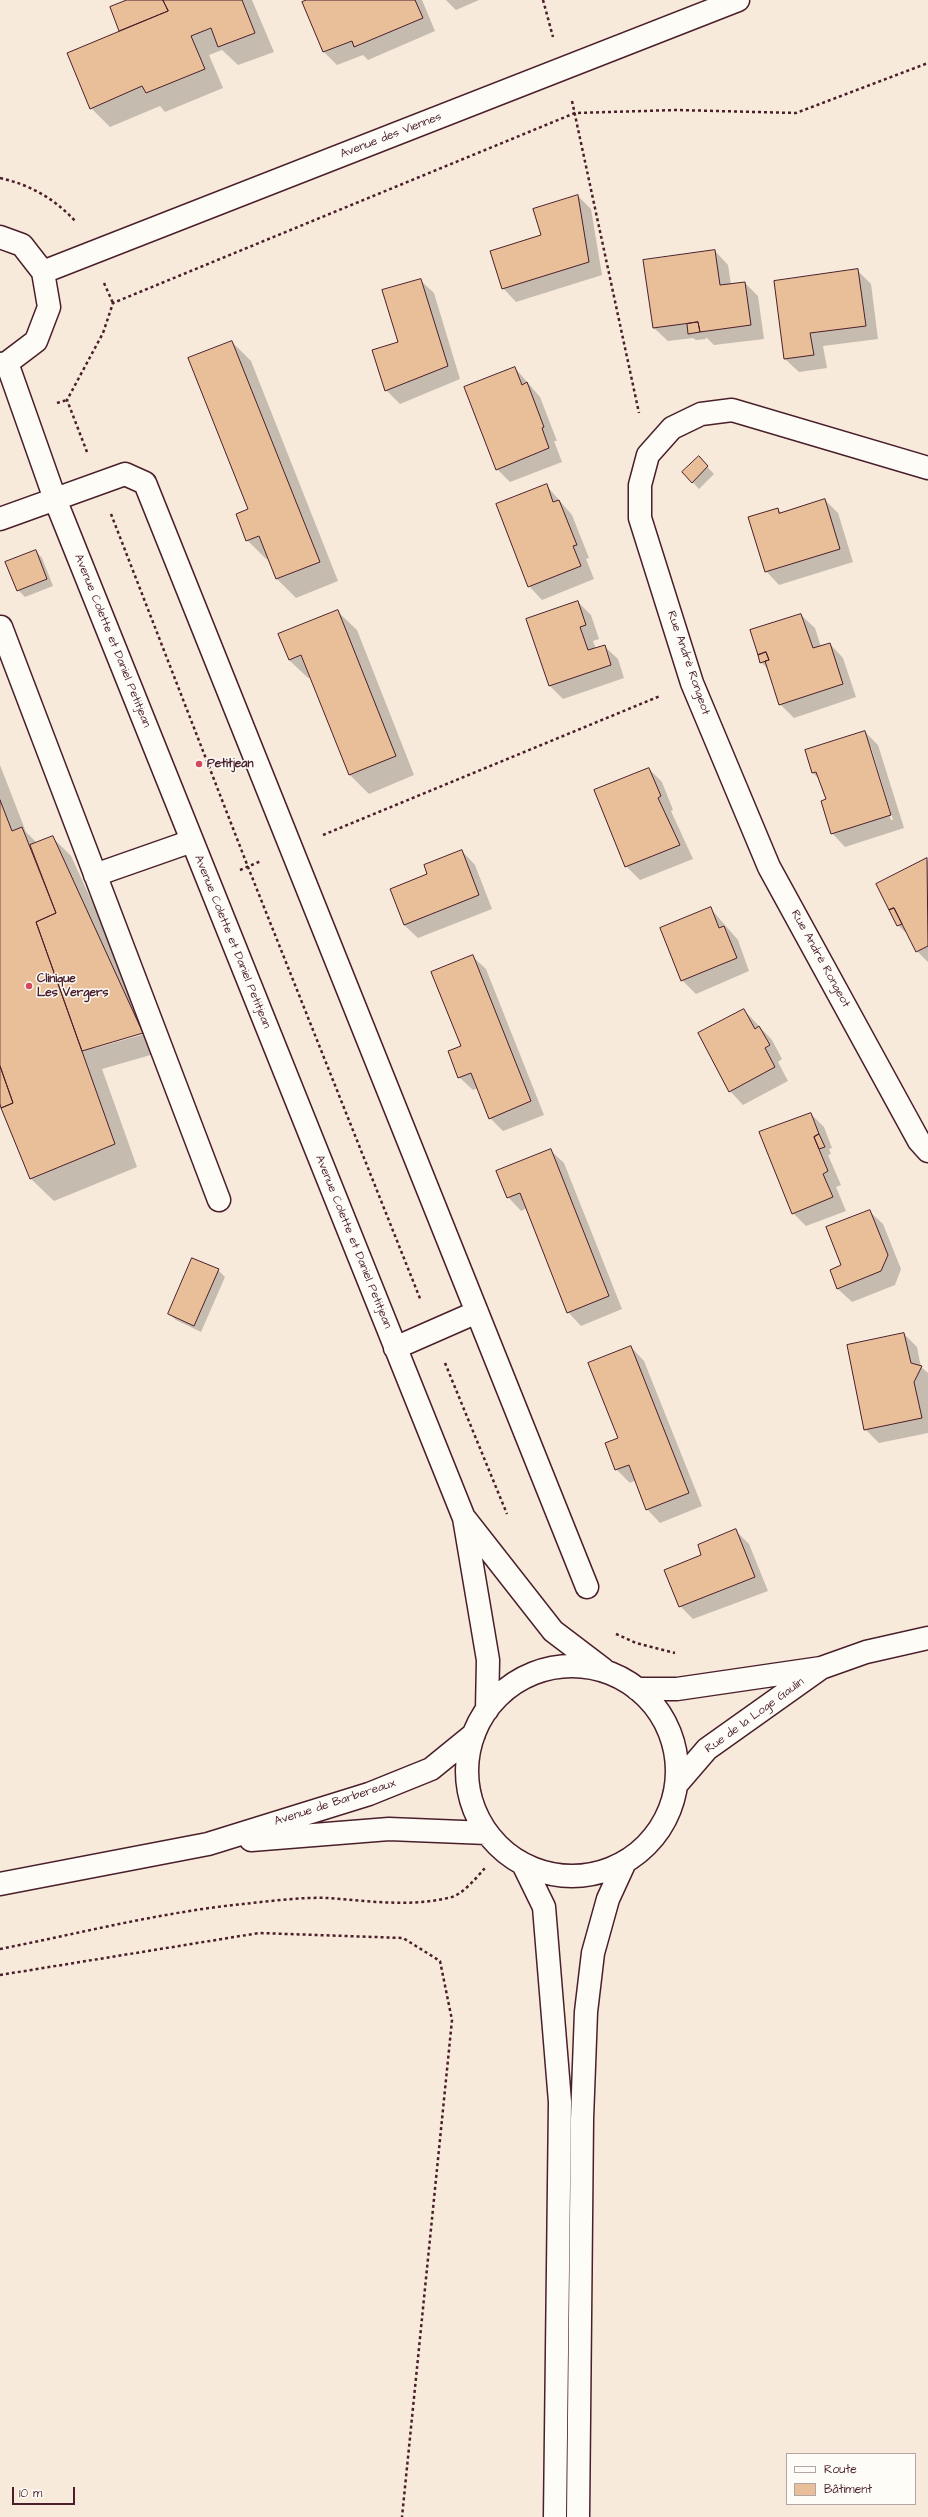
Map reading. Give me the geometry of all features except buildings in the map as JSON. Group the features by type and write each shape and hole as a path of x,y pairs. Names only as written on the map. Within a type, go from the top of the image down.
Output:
{"street":[{"name":"Avenue des Viennes","path":"43,272 738,0"},
{"path":"0,237 22,246 43,272 49,307 36,341 4,363"},
{"name":"Avenue Colette et Daniel Petitjean","path":"4,363 55,499 464,1518 488,1660 487,1710"},
{"name":"Rue André Rongeot","path":"928,468 732,410 701,414 672,428 648,455 640,486 640,518 692,683 769,867 919,1141 928,1151"},
{"path":"0,519 125,474 145,483 587,1587"},
{"path":"0,627 219,1200"},
{"path":"95,875 192,841"},
{"path":"396,1348 477,1312"},
{"name":"Avenue Colette et Daniel Petitjean","path":"464,1518 553,1631 605,1671"},
{"name":"Rue de la Loge Gaulin","path":"637,1689 677,1689 821,1668 866,1652 928,1638"},
{"path":"579,1666 605,1671 630,1683 637,1689 650,1700 665,1722 675,1747 677,1774 673,1800 663,1825 646,1846 625,1862 600,1872 574,1876 548,1873 523,1864 503,1850 487,1833 475,1810 469,1785 468,1759 474,1734 487,1710 505,1691 527,1676 553,1668 579,1666"},
{"name":"Rue de la Loge Gaulin","path":"676,1785 707,1750 821,1668"},
{"name":"Avenue de Barbereaux","path":"208,1844 387,1787 430,1769 474,1734"},
{"name":"Avenue de Barbereaux","path":"0,1884 208,1844 389,1829 487,1833"},
{"path":"578,2517 582,2119 586,2012 593,1953 608,1899 625,1862"},
{"path":"523,1864 544,1907 560,2102 555,2517"}],"path":[{"path":"507,1516 248,867 67,400 103,333 113,303 575,113 677,110 796,113 928,63"},
{"path":"562,69 575,113 648,455"},
{"path":"208,883 692,683"},
{"path":"0,1949 176,1913 243,1904 326,1898 373,1902 417,1902 450,1898 469,1885 503,1850"},
{"path":"0,1975 259,1933 403,1938 440,1961 452,2020 402,2517"}],"place":[{"name":"Petitjean","path":"199,764"},
{"name":"Clinique Les Vergers","path":"29,986"}]}
